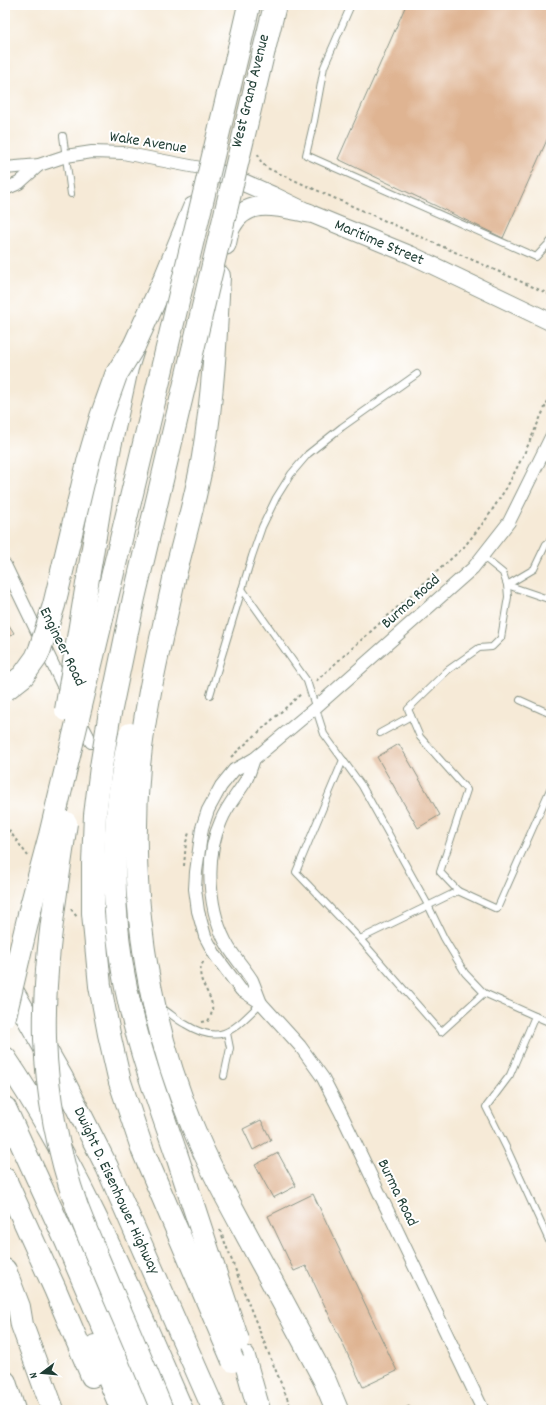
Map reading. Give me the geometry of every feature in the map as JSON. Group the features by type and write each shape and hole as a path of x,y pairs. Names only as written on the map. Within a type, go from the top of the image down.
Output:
{"highway":[{"path":"5,1016 102,620 248,5"},
{"path":"260,1410 143,1152 120,1082 100,986 93,913 93,864 95,815 102,761 133,604 274,5"},
{"path":"31,906 59,754 108,456 127,368 134,346 192,214 206,169"},
{"path":"219,276 211,393 201,464 174,579 146,717 140,760 136,839 137,887 142,935 150,983 160,1030 182,1099 200,1144 225,1195 325,1380 337,1410"},
{"path":"5,690 23,676 36,658 40,649 54,605 101,417 116,375 134,346"},
{"path":"174,579 145,671 124,768 115,840 116,912 125,981 135,1027 254,1410"},
{"path":"102,620 68,808 50,935 45,1005 46,1059 56,1126 75,1199 88,1234 162,1410"},
{"name":"Dwight D. Eisenhower Highway","path":"5,978 62,1078 107,1167 214,1410"},
{"path":"5,1058 23,1084 64,1154 98,1219 182,1410"},
{"path":"5,1108 69,1247 139,1410"},
{"path":"5,1144 68,1282 122,1410"},
{"path":"5,1179 55,1289 106,1410"},
{"path":"5,1270 19,1307 22,1325 53,1410"},
{"path":"5,1307 22,1325"},
{"path":"5,1382 14,1410"}],"main road":[{"name":"West Grand Avenue","path":"206,169 248,5"},
{"name":"West Grand Avenue","path":"219,276 224,218 230,177 274,5"},
{"name":"Maritime Street","path":"206,169 230,177 309,213 411,255 551,322"},
{"path":"219,276 230,228 238,216 251,208 265,205 309,213"}],"street":[{"name":"Wake Avenue","path":"5,168 39,165 66,156 92,152 123,153 206,169"},
{"name":"Wake Avenue","path":"5,189 19,184 39,165"},
{"name":"Burma Road","path":"483,1410 323,1078 300,1046 261,1003 240,990 215,955 205,936 198,911 195,889 202,828 208,810 221,786 234,770 254,759 315,708 473,568 510,522 551,437"},
{"name":"Engineer Road","path":"5,565 90,742"},
{"name":"Burma Road","path":"254,759 245,781 231,801 221,821 215,838 210,864 215,912 220,929 229,947 252,981 261,1003"}],"lane":[{"path":"351,5 324,67 314,122 306,155 536,257 551,241"},
{"path":"63,136 71,194"},
{"path":"210,695 262,527 276,498 291,474 308,454 342,427 417,374"},
{"path":"507,585 534,569 546,544 551,540"},
{"path":"482,556 503,574 507,585 508,597 501,638 492,647 479,648 448,670 408,709 420,737 467,790 440,872 458,891 497,909 551,786"},
{"path":"507,585 551,600"},
{"path":"242,590 307,681 324,734 362,786 428,905 444,938 465,973 484,993 551,1024"},
{"path":"520,700 551,714"},
{"path":"380,733 411,716"},
{"path":"343,760 296,872 360,939 441,1032 484,993"},
{"path":"360,939 458,891"},
{"path":"146,997 182,1023 198,1032 213,1035 221,1035 227,1032 261,1003"},
{"path":"535,1016 510,1075 486,1107 507,1148 551,1245"},
{"path":"224,1076 230,1048 227,1032"}],"path":[{"path":"258,154 260,162 267,168 551,294"},
{"path":"302,693 464,547 487,518 508,487 551,394"}],"building":[{"path":"406,5 551,5 551,131 503,238 338,159"},
{"path":"5,619 14,633 5,639"},
{"path":"399,744 440,815 418,828 377,757"},
{"path":"261,1120 271,1140 253,1150 243,1129"},
{"path":"278,1153 296,1186 273,1198 255,1165"},
{"path":"313,1194 397,1371 363,1387 306,1266 294,1271 268,1216"},
{"path":"409,1406 411,1410 401,1410"}]}
